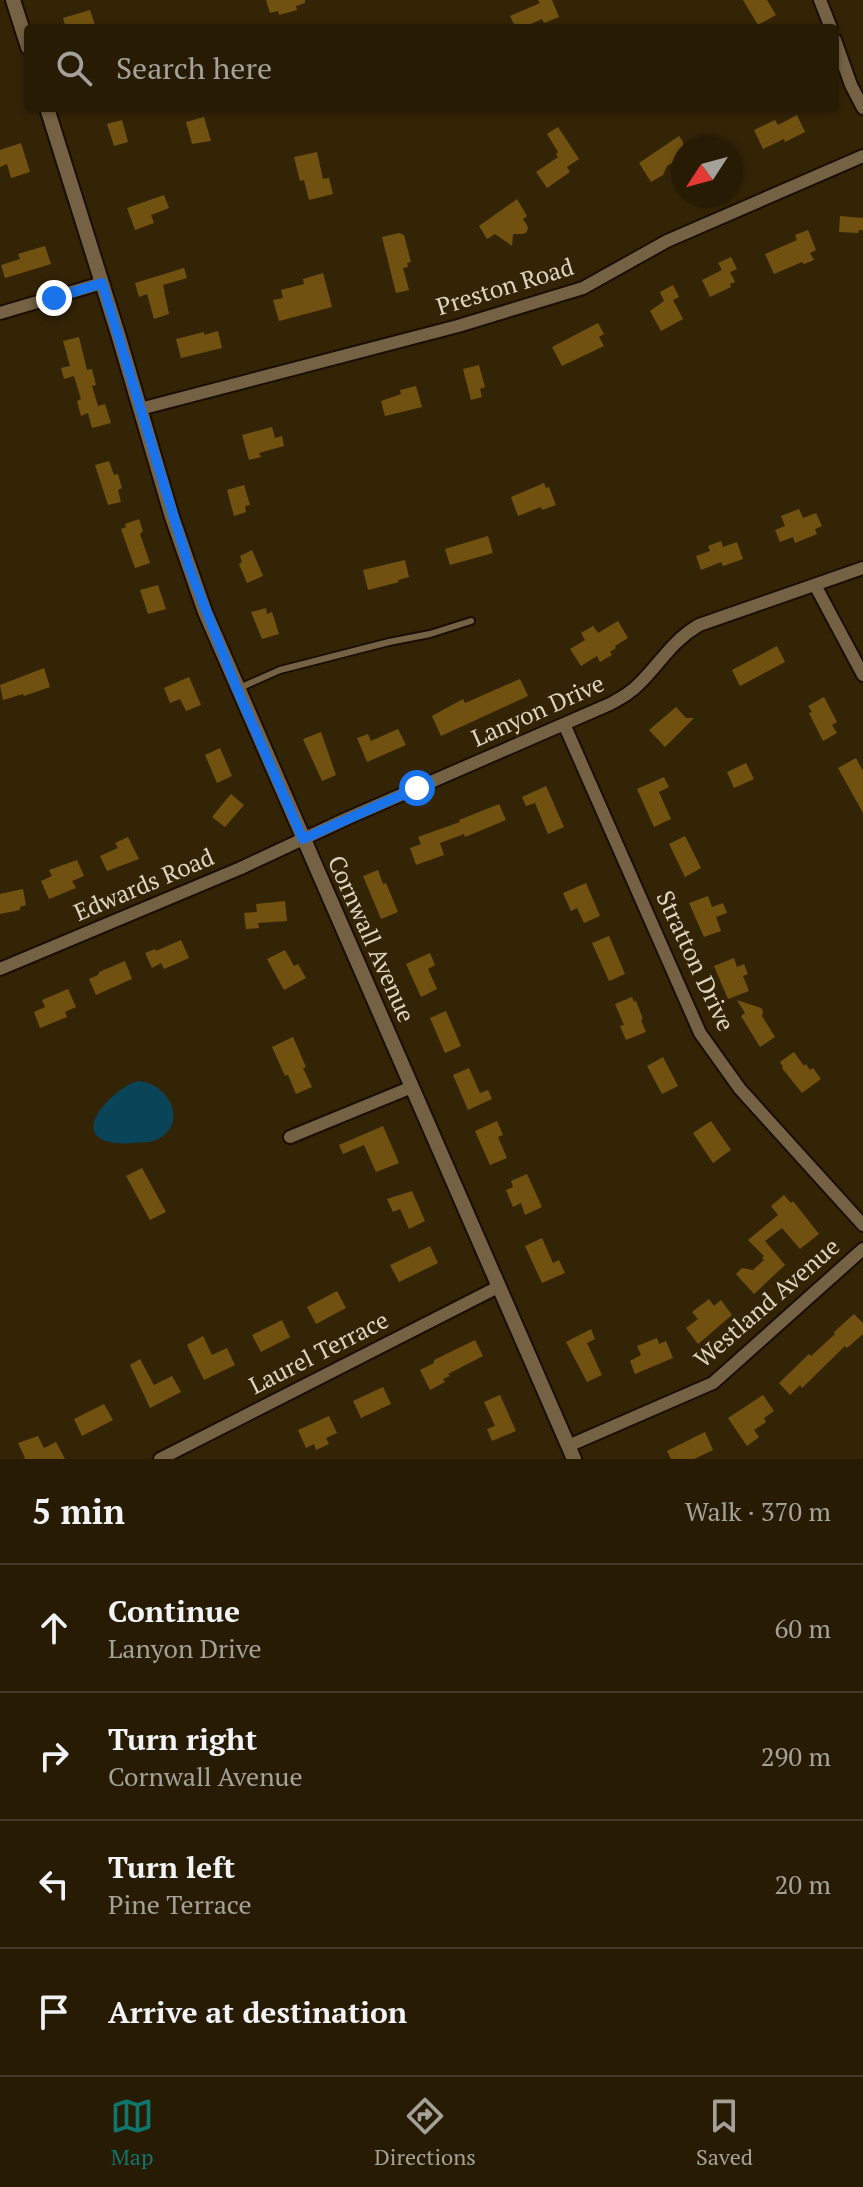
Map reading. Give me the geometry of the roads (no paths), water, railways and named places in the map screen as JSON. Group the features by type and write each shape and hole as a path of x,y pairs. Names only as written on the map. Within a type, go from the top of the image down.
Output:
{"street":[{"path":"13,0 24,34"},
{"path":"820,0 829,24"},
{"path":"839,51 863,108"},
{"name":"Cornwall Avenue","path":"48,112 190,570 237,689 571,1453"},
{"name":"Preston Road","path":"140,409 458,326 583,288 667,241 863,156"},
{"path":"0,313 102,283"},
{"name":"Lanyon Drive","path":"303,839 626,695 671,645 691,629 863,568"},
{"path":"815,585 863,675"},
{"name":"Stratton Drive","path":"564,724 700,1033 740,1089 863,1225"},
{"name":"Edwards Road","path":"0,969 303,839"},
{"path":"290,1137 412,1087"},
{"name":"Westland Avenue","path":"571,1453 713,1383 863,1249"},
{"name":"Laurel Terrace","path":"160,1459 498,1287"}],"lane":[{"path":"237,689 280,670 378,644 430,634 471,621"}],"water":[{"path":"139,1081 151,1084 168,1099 173,1109 170,1128 150,1142 118,1143 100,1138 94,1131 94,1123 104,1105 122,1089"}]}
